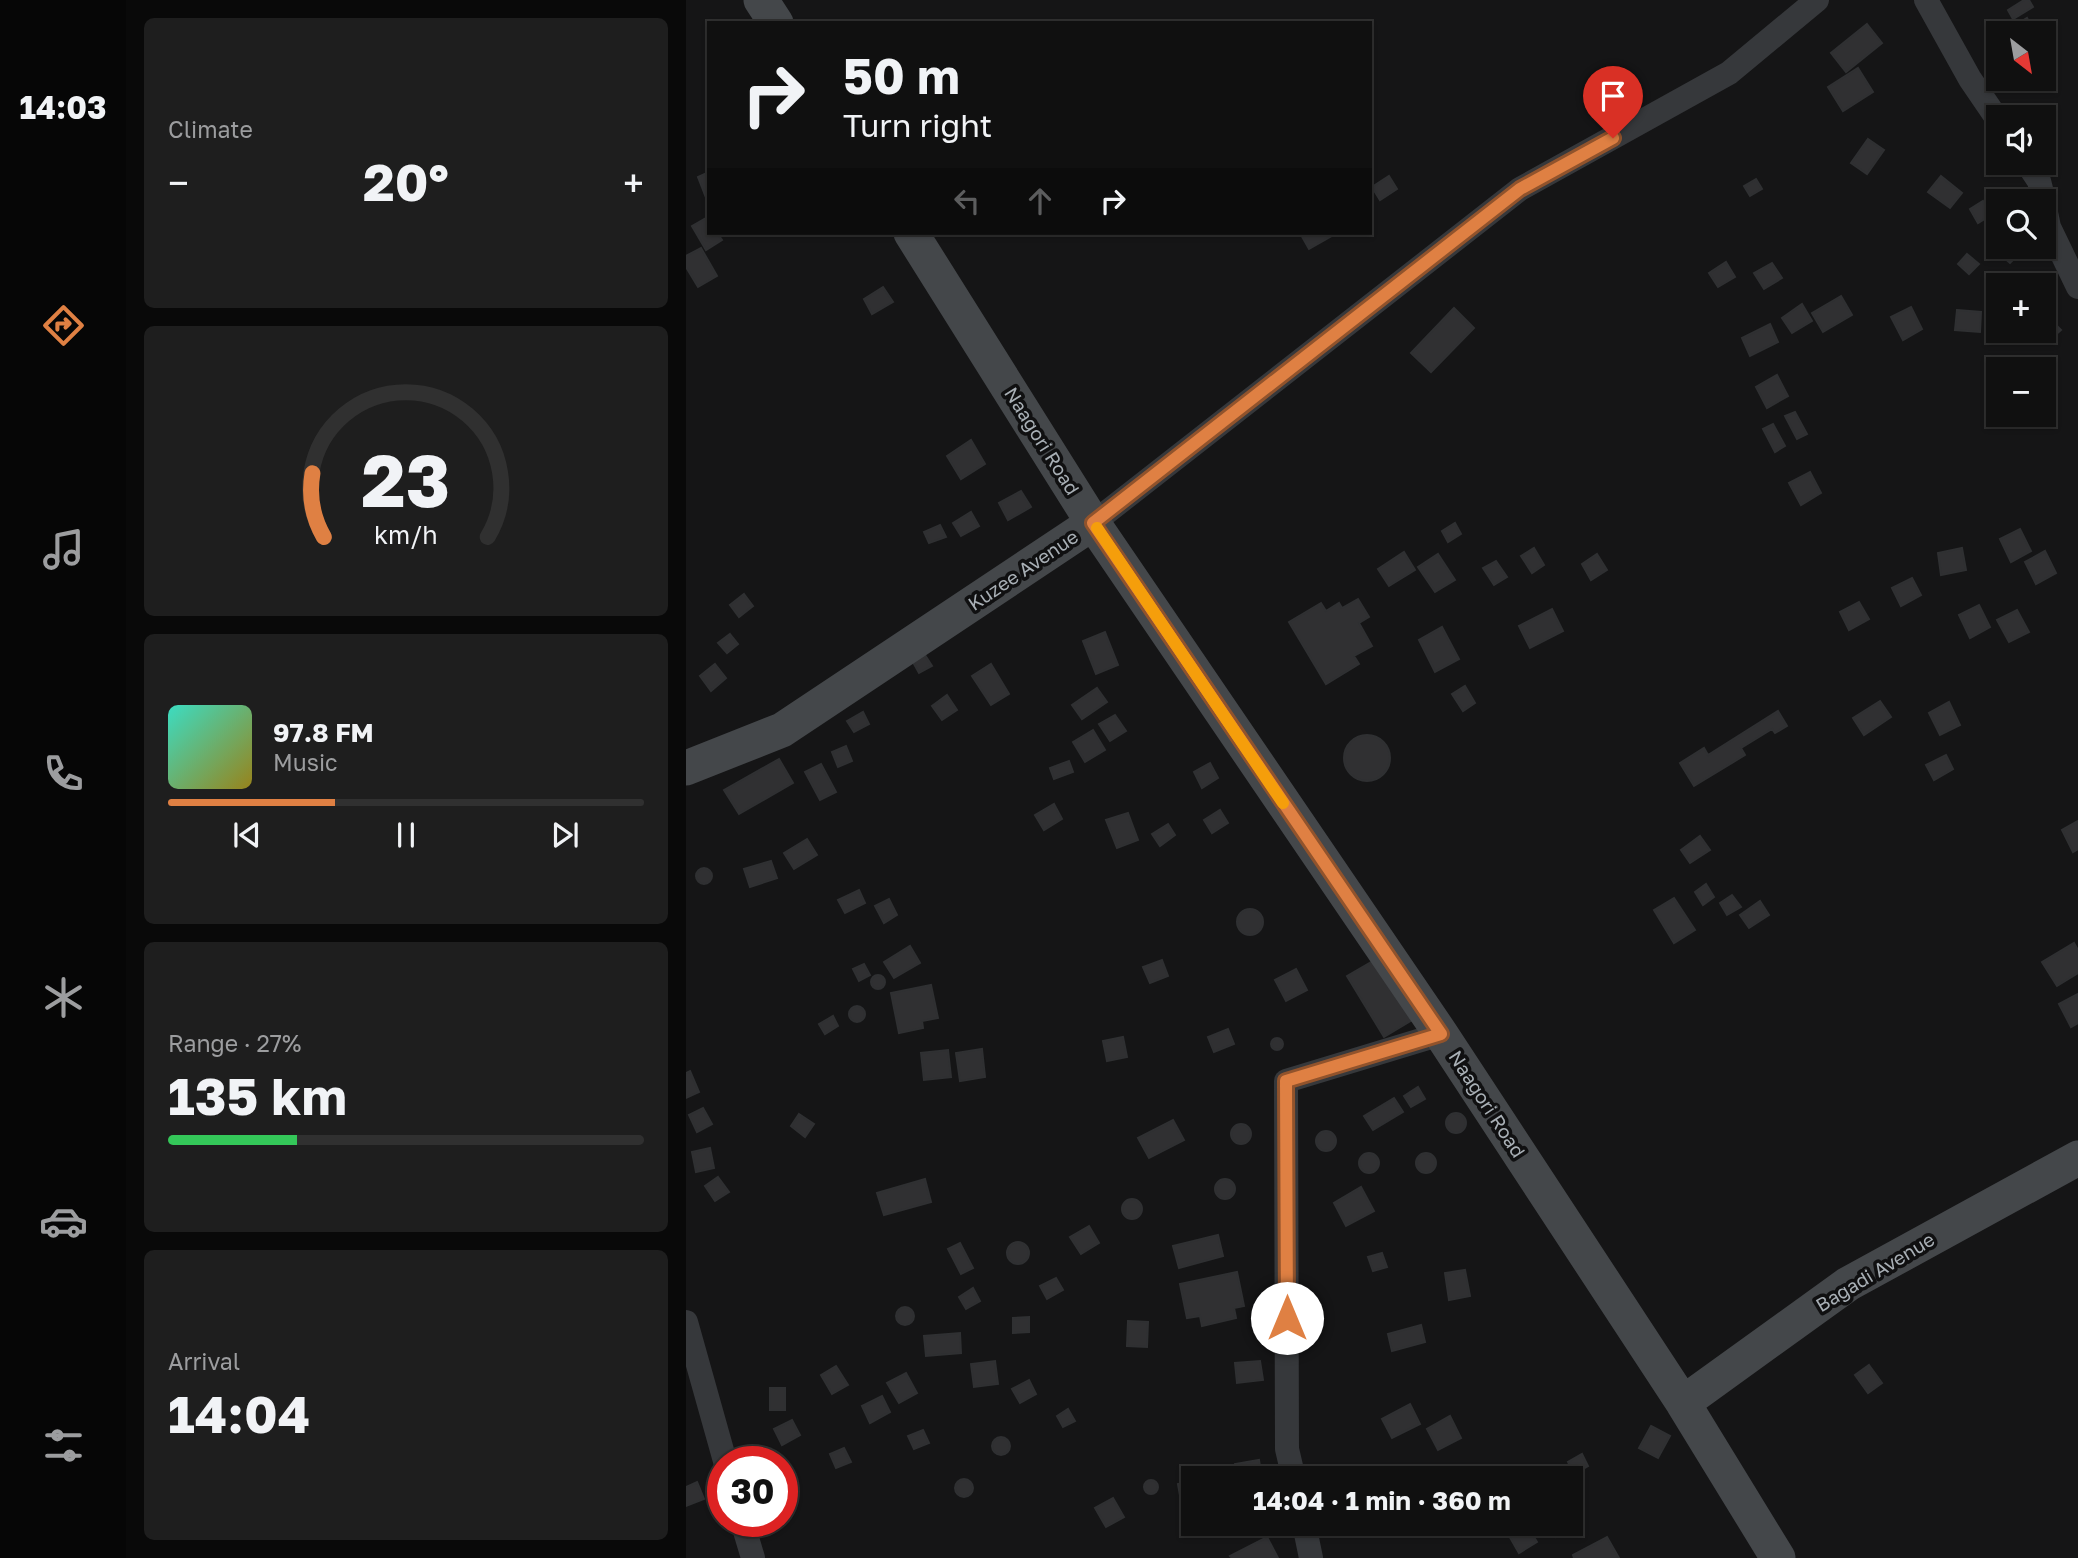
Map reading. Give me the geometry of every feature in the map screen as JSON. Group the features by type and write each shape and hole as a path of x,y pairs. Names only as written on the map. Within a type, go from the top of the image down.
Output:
{"street":[{"path":"761,0 775,21"},
{"name":"Kuzee Avenue","path":"686,768 782,730 1093,523 1520,189 1729,74 1817,0"},
{"path":"1926,0 1970,79 1988,105"},
{"name":"Naagori Road","path":"912,235 1093,523 1441,1034 1683,1403 1778,1558"},
{"path":"2056,242 2078,288"},
{"path":"1291,1466 1287,1449 1286,1081 1441,1034"},
{"name":"Bagadi Avenue","path":"1683,1403 1848,1284 2078,1158"},
{"path":"686,1322 721,1446"},
{"path":"1306,1536 1311,1558"},
{"path":"747,1537 753,1558"}],"building":[{"path":"2024,0 2029,0 2033,7 2013,19 2008,10"},
{"path":"1867,24 1882,43 1846,72 1831,53"},
{"path":"1858,68 1873,92 1843,111 1828,87"},
{"path":"1868,139 1884,150 1867,174 1851,163"},
{"path":"707,173 707,200 698,177"},
{"path":"1389,176 1397,189 1380,200 1372,187"},
{"path":"1941,176 1962,193 1950,208 1928,192"},
{"path":"1756,179 1762,189 1750,196 1744,186"},
{"path":"1983,201 1986,218 1978,223 1970,209"},
{"path":"707,218 707,235 718,235 722,240 706,250 692,226"},
{"path":"1301,235 1334,235 1309,249"},
{"path":"701,248 717,276 698,287 686,267 686,256"},
{"path":"1967,254 1979,264 1969,274 1958,264"},
{"path":"1726,262 1735,277 1718,287 1709,273"},
{"path":"1772,263 1782,278 1764,289 1754,273"},
{"path":"883,287 893,302 872,314 864,299"},
{"path":"1841,296 1852,315 1823,332 1812,313"},
{"path":"1802,304 1812,321 1792,333 1782,318"},
{"path":"1911,307 1922,329 1903,340 1891,317"},
{"path":"1454,308 1474,328 1431,372 1411,353"},
{"path":"1957,310 1981,312 1980,332 1955,330"},
{"path":"1770,324 1778,342 1750,356 1742,338"},
{"path":"1777,375 1788,396 1767,408 1756,387"},
{"path":"1795,412 1807,434 1797,439 1785,416"},
{"path":"1773,424 1785,446 1775,452 1763,429"},
{"path":"971,440 985,464 961,479 947,456"},
{"path":"1810,472 1821,493 1801,505 1789,483"},
{"path":"1021,491 1031,507 1008,520 999,503"},
{"path":"971,512 979,526 961,536 953,523"},
{"path":"1455,523 1461,534 1448,542 1442,531"},
{"path":"940,525 946,537 929,543 924,532"},
{"path":"2020,529 2031,551 2011,562 2000,539"},
{"path":"1534,548 1544,565 1532,573 1521,556"},
{"path":"1962,548 1966,570 1941,575 1938,553"},
{"path":"2045,551 2056,573 2036,584 2025,562"},
{"path":"1404,552 1415,570 1389,586 1378,569"},
{"path":"1438,554 1455,580 1435,592 1418,567"},
{"path":"1597,554 1607,570 1591,580 1582,564"},
{"path":"1496,561 1507,577 1494,585 1483,568"},
{"path":"1912,578 1921,595 1901,606 1892,588"},
{"path":"744,594 753,606 739,617 730,605"},
{"path":"1358,599 1369,617 1359,623 1372,646 1354,656 1359,664 1326,684 1289,622 1321,603 1326,611 1339,603 1342,608"},
{"path":"1859,602 1869,619 1849,630 1840,612"},
{"path":"1979,605 1990,627 1970,638 1959,615"},
{"path":"1552,609 1563,631 1530,648 1519,626"},
{"path":"2017,610 2029,632 2009,642 1997,620"},
{"path":"1442,627 1459,659 1435,672 1419,640"},
{"path":"1105,632 1118,665 1096,674 1083,641"},
{"path":"730,634 738,644 727,653 718,643"},
{"path":"925,655 932,666 919,673 913,662"},
{"path":"715,664 726,678 711,691 700,676"},
{"path":"991,664 1009,694 991,705 972,676"},
{"path":"1465,686 1475,703 1463,711 1452,694"},
{"path":"1097,688 1107,702 1082,719 1072,705"},
{"path":"947,695 957,710 942,720 932,706"},
{"path":"1880,701 1891,717 1864,735 1853,718"},
{"path":"1949,702 1960,725 1940,735 1929,713"},
{"path":"1778,711 1787,726 1775,733 1772,729 1741,748 1745,755 1694,786 1680,763 1704,748 1708,755"},
{"path":"863,712 869,724 854,732 847,721"},
{"path":"1115,715 1126,731 1110,741 1099,724"},
{"path":"1093,730 1105,750 1085,762 1073,742"},
{"path":"1367,735 1383,742 1390,758 1383,774 1367,781 1351,774 1344,758 1351,742"},
{"path":"846,746 852,761 838,767 832,752"},
{"path":"1946,755 1953,769 1934,780 1926,765"},
{"path":"779,759 793,783 739,814 724,790"},
{"path":"1069,761 1073,772 1054,779 1050,768"},
{"path":"1210,763 1218,778 1202,788 1194,772"},
{"path":"821,764 836,792 820,800 805,772"},
{"path":"1054,804 1062,819 1044,830 1035,815"},
{"path":"1220,810 1228,823 1212,833 1204,820"},
{"path":"1128,813 1138,840 1117,848 1106,820"},
{"path":"2078,821 2078,849 2073,852 2062,830"},
{"path":"1168,824 1175,835 1160,846 1152,834"},
{"path":"1700,836 1710,850 1690,863 1681,850"},
{"path":"807,839 817,855 794,869 784,853"},
{"path":"771,861 777,878 750,887 744,869"},
{"path":"704,868 710,870 710,882 704,884 698,882 696,876 698,870"},
{"path":"1706,884 1714,897 1703,905 1695,892"},
{"path":"859,890 865,903 845,913 838,900"},
{"path":"1732,895 1741,907 1727,915 1720,903"},
{"path":"1674,898 1695,930 1674,943 1654,910"},
{"path":"889,899 897,915 884,923 875,906"},
{"path":"1760,901 1769,915 1749,928 1740,915"},
{"path":"1250,909 1259,913 1263,922 1259,931 1250,935 1241,931 1237,922 1241,913"},
{"path":"2074,943 2078,950 2078,973 2057,986 2042,962"},
{"path":"910,946 920,963 894,978 884,962"},
{"path":"1378,958 1414,1019 1384,1037 1347,976"},
{"path":"1162,960 1168,976 1150,983 1143,967"},
{"path":"864,964 870,975 859,981 853,969"},
{"path":"1296,969 1307,990 1286,1001 1275,980"},
{"path":"875,975 881,975 885,982 881,989 875,989 871,985 871,979"},
{"path":"931,985 938,1018 922,1021 923,1028 899,1033 891,993"},
{"path":"2078,994 2078,1023 2071,1027 2059,1004"},
{"path":"857,1006 863,1008 863,1020 857,1022 851,1020 849,1014 851,1008"},
{"path":"833,1016 838,1026 825,1034 819,1024"},
{"path":"1228,1029 1234,1044 1214,1052 1208,1037"},
{"path":"1123,1037 1127,1057 1107,1061 1103,1041"},
{"path":"1272,1039 1282,1039 1282,1049 1272,1049"},
{"path":"982,1049 985,1077 960,1081 956,1053"},
{"path":"948,1050 951,1077 924,1080 921,1053"},
{"path":"690,1071 699,1092 686,1098 686,1073"},
{"path":"1418,1087 1425,1099 1411,1107 1404,1096"},
{"path":"1394,1098 1403,1112 1373,1130 1364,1116"},
{"path":"703,1108 712,1124 697,1132 689,1115"},
{"path":"1456,1113 1463,1116 1466,1123 1463,1130 1456,1133 1449,1130 1446,1123 1449,1116"},
{"path":"799,1114 814,1124 805,1137 791,1126"},
{"path":"1173,1120 1184,1140 1149,1158 1138,1138"},
{"path":"1237,1124 1245,1124 1251,1134 1245,1144 1237,1144 1231,1138 1231,1130"},
{"path":"1326,1131 1333,1134 1336,1141 1333,1148 1326,1151 1319,1148 1316,1141 1319,1134"},
{"path":"710,1148 714,1168 696,1172 692,1152"},
{"path":"1369,1153 1376,1156 1379,1163 1376,1170 1369,1173 1362,1170 1359,1163 1362,1156"},
{"path":"1426,1153 1433,1156 1436,1163 1433,1170 1426,1173 1419,1170 1416,1163 1419,1156"},
{"path":"718,1177 729,1192 715,1201 705,1186"},
{"path":"925,1179 931,1202 884,1215 877,1193"},
{"path":"1221,1179 1229,1179 1235,1189 1229,1199 1221,1199 1215,1193 1215,1185"},
{"path":"1361,1187 1374,1211 1346,1226 1334,1203"},
{"path":"1128,1199 1136,1199 1142,1209 1136,1219 1128,1219 1122,1213 1122,1205"},
{"path":"1089,1226 1099,1243 1081,1254 1070,1237"},
{"path":"1218,1235 1223,1256 1179,1268 1173,1246"},
{"path":"1014,1242 1022,1242 1029,1249 1029,1257 1022,1264 1014,1264 1007,1257 1007,1249"},
{"path":"960,1243 973,1268 961,1274 948,1249"},
{"path":"1382,1253 1387,1267 1373,1271 1368,1257"},
{"path":"1465,1270 1470,1296 1449,1300 1445,1273"},
{"path":"1237,1272 1244,1306 1234,1308 1236,1318 1202,1326 1200,1316 1187,1318 1180,1284"},
{"path":"1056,1278 1063,1290 1047,1299 1040,1286"},
{"path":"973,1288 980,1301 966,1309 959,1297"},
{"path":"905,1307 911,1310 914,1316 911,1322 905,1325 899,1322 896,1316 899,1310"},
{"path":"1029,1317 1029,1332 1013,1333 1013,1318"},
{"path":"1128,1321 1148,1322 1147,1347 1127,1346"},
{"path":"1421,1325 1425,1342 1392,1351 1388,1334"},
{"path":"960,1333 961,1353 926,1356 924,1336"},
{"path":"995,1361 998,1384 974,1387 971,1364"},
{"path":"1260,1361 1263,1380 1237,1383 1235,1363"},
{"path":"1869,1365 1882,1383 1868,1393 1855,1375"},
{"path":"836,1366 848,1385 832,1394 821,1375"},
{"path":"906,1373 917,1393 899,1403 887,1383"},
{"path":"1029,1380 1036,1394 1020,1403 1012,1389"},
{"path":"770,1388 785,1388 785,1410 770,1410"},
{"path":"882,1396 890,1412 870,1423 862,1406"},
{"path":"1410,1404 1420,1424 1392,1438 1382,1419"},
{"path":"1068,1409 1075,1421 1063,1427 1057,1416"},
{"path":"1450,1416 1461,1438 1438,1450 1427,1429"},
{"path":"792,1420 800,1435 782,1445 774,1429"},
{"path":"1651,1426 1670,1436 1658,1458 1639,1448"},
{"path":"923,1430 929,1443 914,1449 908,1436"},
{"path":"997,1437 1005,1437 1010,1446 1008,1453 997,1455 992,1450 992,1442"},
{"path":"844,1448 851,1462 836,1468 830,1454"},
{"path":"1582,1454 1588,1466 1583,1469 1583,1466 1570,1466 1568,1462"},
{"path":"1259,1460 1260,1466 1235,1466"},
{"path":"964,1479 970,1482 973,1488 970,1494 964,1497 958,1494 955,1488 958,1482"},
{"path":"1151,1480 1156,1482 1156,1492 1151,1494 1146,1492 1144,1487 1146,1482"},
{"path":"697,1482 704,1499 686,1506 686,1487"},
{"path":"1113,1498 1124,1517 1106,1527 1095,1508"},
{"path":"1509,1536 1533,1536 1537,1542 1519,1553"},
{"path":"1267,1537 1278,1558 1230,1556"},
{"path":"1607,1537 1619,1558 1574,1558 1573,1555"}],"slow traffic":[{"path":"1097,528 1283,803"}],"route":[{"path":"1287,1318 1286,1081 1441,1034 1093,523 1520,189 1613,138"}]}
